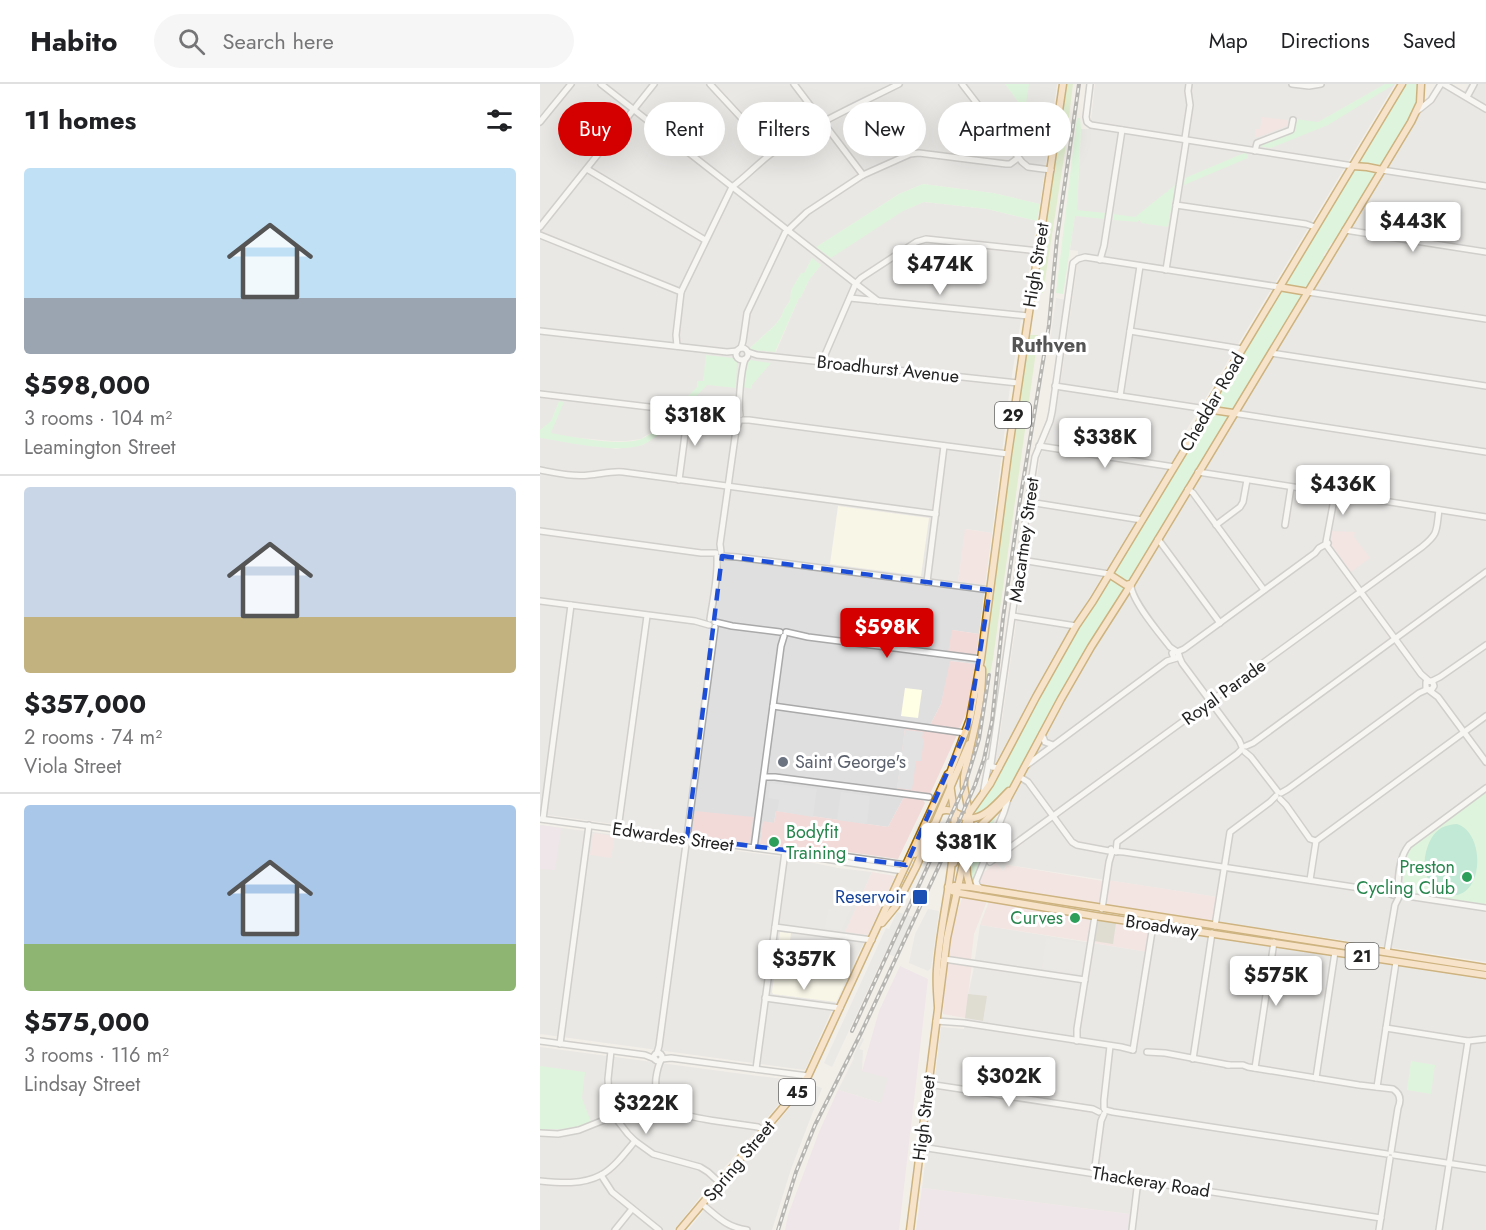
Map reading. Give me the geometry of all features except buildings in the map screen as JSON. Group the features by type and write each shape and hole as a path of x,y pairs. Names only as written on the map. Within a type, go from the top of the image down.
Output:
{"main road":[{"name":"High Street","path":"910,1230 938,1006 939,975 954,841 954,811 949,775 972,710 981,659 1018,383 1063,84"},
{"name":"Cheddar Road","path":"1014,787 978,818 969,817 999,768 1076,626 1190,441 1206,409 1402,84"},
{"name":"Cheddar Road","path":"967,848 978,828 1008,798 1086,656 1382,170 1416,112 1420,103 1421,84"},
{"path":"1353,166 1382,170"},
{"path":"1279,287 1308,292"},
{"path":"1206,409 1233,413"},
{"path":"1109,574 1128,586 1131,584"},
{"name":"High Street","path":"939,975 970,831 964,777 982,680 981,659"},
{"name":"Spring Street","path":"680,1230 806,1078 876,931 915,870 974,732"},
{"name":"Spring Street","path":"889,910 905,868 952,766"},
{"path":"940,794 951,786 960,788 972,801 980,798"},
{"path":"941,811 947,809 969,817"},
{"name":"High Street","path":"951,872 969,817"},
{"path":"912,853 917,852 927,832 938,819"},
{"path":"967,848 967,875 970,887"},
{"path":"905,868 915,870"},
{"name":"Broadway","path":"948,887 1006,901 1153,925 1214,930 1387,952 1486,975"},
{"name":"Broadway","path":"957,890 970,887 1185,921 1214,930 1274,942 1298,942 1335,952 1396,962 1486,968"},
{"path":"1006,901 1007,893"},
{"path":"1098,916 1099,908"},
{"path":"1184,929 1185,921"}],"street":[{"path":"540,122 568,84"},
{"path":"602,84 878,301"},
{"path":"540,227 654,84"},
{"path":"710,84 737,113"},
{"path":"795,84 809,102"},
{"path":"831,117 882,90 899,84"},
{"path":"962,84 976,102"},
{"path":"1090,84 1086,113 1088,123 1093,126 1353,166"},
{"path":"1166,270 1186,140 1190,105 1189,84"},
{"path":"1292,84 1309,86 1321,84"},
{"path":"1443,84 1486,109"},
{"name":"Cheddar Road","path":"1416,112 1431,100 1443,84"},
{"path":"1467,97 1474,84"},
{"path":"540,117 551,106"},
{"path":"1255,151 1257,143 1291,130 1293,120"},
{"path":"1122,130 1102,260 1279,287"},
{"path":"831,132 863,175"},
{"path":"764,1131 758,1127 687,1117 662,1102 657,1093 656,1081 713,639 713,603 739,407 747,314 782,238 807,212 863,175 910,154 938,155"},
{"path":"675,346 681,292 705,240 734,188 769,156"},
{"path":"943,156 1000,163 1017,156 1029,167 1051,171"},
{"path":"587,169 705,240"},
{"path":"1382,170 1486,186"},
{"path":"1176,205 1315,228"},
{"path":"1345,230 1486,252"},
{"path":"540,235 681,292"},
{"path":"823,362 856,283 921,239 1038,251"},
{"name":"Macartney Street","path":"999,768 991,766 1035,457 1050,421 1073,265 1076,260 1084,257 1102,260"},
{"path":"1120,396 1140,266"},
{"path":"1308,292 1486,320"},
{"path":"850,298 1028,316"},
{"name":"Broadhurst Avenue","path":"540,331 1018,383"},
{"path":"1130,331 1242,349"},
{"path":"1271,353 1486,386"},
{"path":"1055,386 1206,409"},
{"path":"540,394 1008,454"},
{"path":"679,480 688,412"},
{"path":"1233,413 1486,452"},
{"path":"927,582 944,446"},
{"path":"1039,446 1174,467"},
{"path":"540,470 576,476 611,471 623,472 936,514"},
{"path":"1198,472 1486,517"},
{"path":"1216,525 1240,507 1247,480"},
{"path":"1285,525 1291,487"},
{"path":"1188,489 1264,590"},
{"path":"1335,494 1328,546 1486,762"},
{"path":"1029,502 1142,520"},
{"name":"Royal Parade","path":"990,862 1433,538 1436,534 1439,510"},
{"path":"540,531 990,590"},
{"path":"1158,539 1220,622"},
{"path":"1027,765 1315,553 1318,548 1328,546"},
{"path":"1021,560 1109,574"},
{"path":"1099,908 1109,862 1118,842 1486,572"},
{"path":"1131,584 1131,591 1137,602 1310,839 1316,842"},
{"path":"1123,596 1129,594 1137,602"},
{"path":"540,601 981,659"},
{"path":"541,819 571,605"},
{"path":"618,829 647,616"},
{"path":"1013,616 1076,626"},
{"path":"754,848 783,634"},
{"path":"1193,1059 1230,832 1486,645"},
{"path":"773,708 965,733"},
{"path":"1310,880 1316,842 1486,716"},
{"path":"1042,734 1045,742 1053,745"},
{"name":"Macartney Street","path":"980,798 993,752"},
{"path":"764,776 929,797"},
{"path":"1020,777 1028,782 1072,842 1077,845 1486,908"},
{"path":"1387,952 1404,850 1486,788"},
{"name":"Cheddar Road","path":"981,889 977,885 977,879 1008,798"},
{"name":"Edwardes Street","path":"541,819 830,860 905,868"},
{"path":"560,1044 589,825"},
{"path":"989,849 992,855 998,857"},
{"path":"756,1070 785,852"},
{"path":"1076,1040 1098,916"},
{"path":"1133,1050 1153,925"},
{"path":"775,927 872,940"},
{"path":"1255,1068 1274,942"},
{"path":"1316,1078 1335,952"},
{"path":"944,959 1085,980"},
{"path":"1380,1088 1396,962"},
{"path":"765,998 840,1008"},
{"path":"936,1019 1113,1046 1154,1055 1171,1055 1390,1088 1400,1099 1379,1230"},
{"path":"1386,1028 1468,1041 1486,1039"},
{"path":"540,1041 806,1078"},
{"path":"1439,1230 1468,1041"},
{"path":"1094,1174 1101,1111 1113,1046"},
{"path":"611,1051 608,1079 609,1098 614,1116 623,1129 635,1141 658,1156 700,1167 720,1183"},
{"path":"928,1084 1486,1169"},
{"path":"540,1133 558,1134 579,1130 614,1116"},
{"path":"540,1181 576,1182 602,1174 625,1154 635,1141"},
{"name":"Thackeray Road","path":"921,1147 1381,1218"},
{"path":"602,1174 612,1192 659,1230"},
{"path":"1132,1230 1138,1180"},
{"path":"702,1204 725,1224 736,1229 747,1230"},
{"path":"615,1230 632,1209"}],"highlighted area":[{"path":"722,556 990,590 968,726 906,865 687,838"}],"shaded area":[{"path":"540,84 1057,84 1054,102 938,102 938,156 1047,156 1040,204 993,193 923,184 899,194 817,247 924,202 987,209 1037,221 1010,387 992,533 966,529 958,581 985,585 979,634 952,630 976,657 975,664 951,661 941,704 929,731 905,729 897,790 904,797 888,827 776,811 774,823 763,822 760,844 540,814","holes":["812,259 821,265 799,298 776,352 750,348 781,317","670,415 671,425 643,445 616,449 546,435 626,441 641,439 661,426"]},
{"path":"1095,84 1395,84 1182,437 1185,441 1050,662 995,763 1040,457 1054,422 1062,373 1077,266 1078,251 1070,250 1077,210 1081,129 1090,129"},
{"path":"1438,84 1450,84 1464,92 1469,84 1486,84 1486,962 1248,926 1213,923 1217,897 1007,865 1003,871 985,852 1020,775 1132,586"},
{"path":"1262,117 1288,120 1287,126 1255,137 1256,129 1260,129"},
{"path":"1056,298 1066,300 1060,342 1050,341"},
{"path":"838,506 929,518 921,576 830,564"},
{"path":"965,529 992,533 985,585 958,581"},
{"path":"1332,531 1355,532 1354,537 1370,558 1351,572 1330,543"},
{"path":"952,630 979,634 976,657 948,653"},
{"path":"950,661 975,664 968,710 957,729 929,727 941,704"},
{"path":"905,688 922,690 918,718 901,716"},
{"path":"905,728 957,735 930,794 897,790"},
{"path":"905,730 923,732 922,738 924,739 921,761 916,761 912,790 897,788"},
{"path":"770,783 817,789 813,817 777,811 779,800 768,798"},
{"path":"841,792 870,796 867,824 837,820"},
{"path":"904,797 922,799 925,803 898,859 760,844 763,821 774,823 776,811 888,827"},
{"path":"695,811 753,817 750,843 692,835"},
{"path":"540,825 790,858 872,872 846,931 868,935 805,1070 540,1034"},
{"path":"540,825 561,828 555,870 540,869"},
{"path":"593,833 615,836 611,858 590,855"},
{"path":"996,863 1003,871 1007,865 1103,881 1100,908 979,886 980,875"},
{"path":"872,872 895,876 868,935 845,932"},
{"path":"1107,880 1217,897 1213,923 1102,909"},
{"path":"840,886 846,886 859,892 842,930 825,928 828,909 836,904"},
{"path":"963,896 987,901 974,934 971,960 947,957 951,929"},
{"path":"989,901 1093,919 1090,942 980,925"},
{"path":"928,909 939,911 931,968 928,971 909,963 915,934"},
{"path":"897,912 914,917 899,958 885,953 832,1067 824,1063 886,928 889,929"},
{"path":"1097,919 1152,928 1148,952 1093,943"},
{"path":"1098,920 1116,923 1113,944 1094,941"},
{"path":"980,925 1148,952 1152,928 1486,980 1486,1230 1127,1230 1129,1214 922,1188 941,1027 964,1029"},
{"path":"780,932 791,933 788,957 818,960 819,957 850,970 836,1002 773,994"},
{"path":"1046,938 1086,944 1081,974 1042,968"},
{"path":"946,961 972,964 965,1018 943,1014"},
{"path":"900,966 928,979 899,1230 785,1230 788,1215 819,1132 838,1090 881,1103 862,1071 879,1011"},
{"path":"968,994 987,996 983,1021 965,1018"},
{"path":"862,1038 864,1039 859,1049 863,1050 862,1071 888,1078 881,1103 838,1090"},
{"path":"540,1047 798,1082 711,1183 674,1230 540,1230"},
{"path":"810,1084 822,1088 791,1169 772,1230 688,1230 730,1178"},
{"path":"922,1188 1129,1214 1127,1230 916,1230"}],"green space":[{"path":"1005,84 1029,84 1026,102 1018,102"},
{"path":"1067,84 1073,84 1071,102 1064,102"},
{"path":"1385,84 1395,84 1328,125 1271,148 1258,146 1291,133 1296,119 1318,122"},
{"path":"1404,84 1419,84 1419,103 1381,167 1358,163 1395,104 1394,101"},
{"path":"1077,118 1080,118 1081,129 1077,210 1105,213 1104,219 1075,216 1063,294 1056,293"},
{"path":"1244,153 1248,154 1248,158 1184,185 1185,178"},
{"path":"1056,156 1064,156 1043,293 1037,285"},
{"path":"1361,168 1377,174 1336,242 1331,243 1328,248 1332,248 1331,250 1326,251 1323,256 1327,256 1323,262 1319,263 1317,268 1320,268 1308,288 1285,286 1350,175"},
{"path":"923,184 993,193 1040,204 1037,221 987,209 924,202 903,211 831,258 816,247 899,194"},
{"path":"1175,185 1168,227 1141,223 1140,220 1137,222 1113,220 1113,214 1135,217"},
{"path":"812,258 821,265 799,298 775,352 751,350 750,348 781,317 790,301 791,290"},
{"path":"1281,290 1303,296 1234,410 1211,407 1234,370 1234,365 1237,365 1247,349 1246,345 1249,345 1259,324 1262,324"},
{"path":"1029,335 1038,335 988,684 984,678 991,604"},
{"path":"706,355 733,358 737,362 736,388 707,385 687,406 679,405 697,387 697,381 703,381"},
{"path":"750,360 771,363 752,385 752,389 743,387 745,366"},
{"path":"559,401 564,402 551,433 597,440 621,442 641,439 653,432 670,415 679,416 651,440 632,447 606,448 540,438 540,430 551,421"},
{"path":"1206,413 1227,414 1229,418 1128,584 1113,571"},
{"path":"1109,578 1121,585 1124,590 1012,783 989,807 972,816 1054,669"},
{"path":"1486,792 1486,906 1405,893 1402,888 1407,852 1412,844"},
{"path":"997,814 982,851 985,852 975,885 971,884 969,861 972,844 980,831"},
{"path":"1457,824 1466,830 1473,840 1477,852 1477,865 1475,878 1469,888 1460,894 1448,895 1437,891 1430,882 1425,871 1425,857 1433,835 1445,826"},
{"path":"1411,1061 1435,1065 1431,1094 1407,1090"},
{"path":"540,1066 585,1072 582,1098 591,1122 566,1128 540,1129"}],"railway":[{"path":"778,1230 796,1172 815,1125 862,1031 938,868 975,785 984,759 992,721 1003,618 1020,500 1049,325 1057,238 1079,84"},
{"path":"852,1031 965,785 979,739 989,675"}],"place":[{"name":"Saint George's","path":"783,762"},
{"name":"Bodyfit Training","path":"774,842"},
{"name":"Preston Cycling Club","path":"1467,877"},
{"name":"Reservoir","path":"920,897"},
{"name":"Curves","path":"1075,918"}],"district":[{"name":"Ruthven","path":"1049,345"}]}
